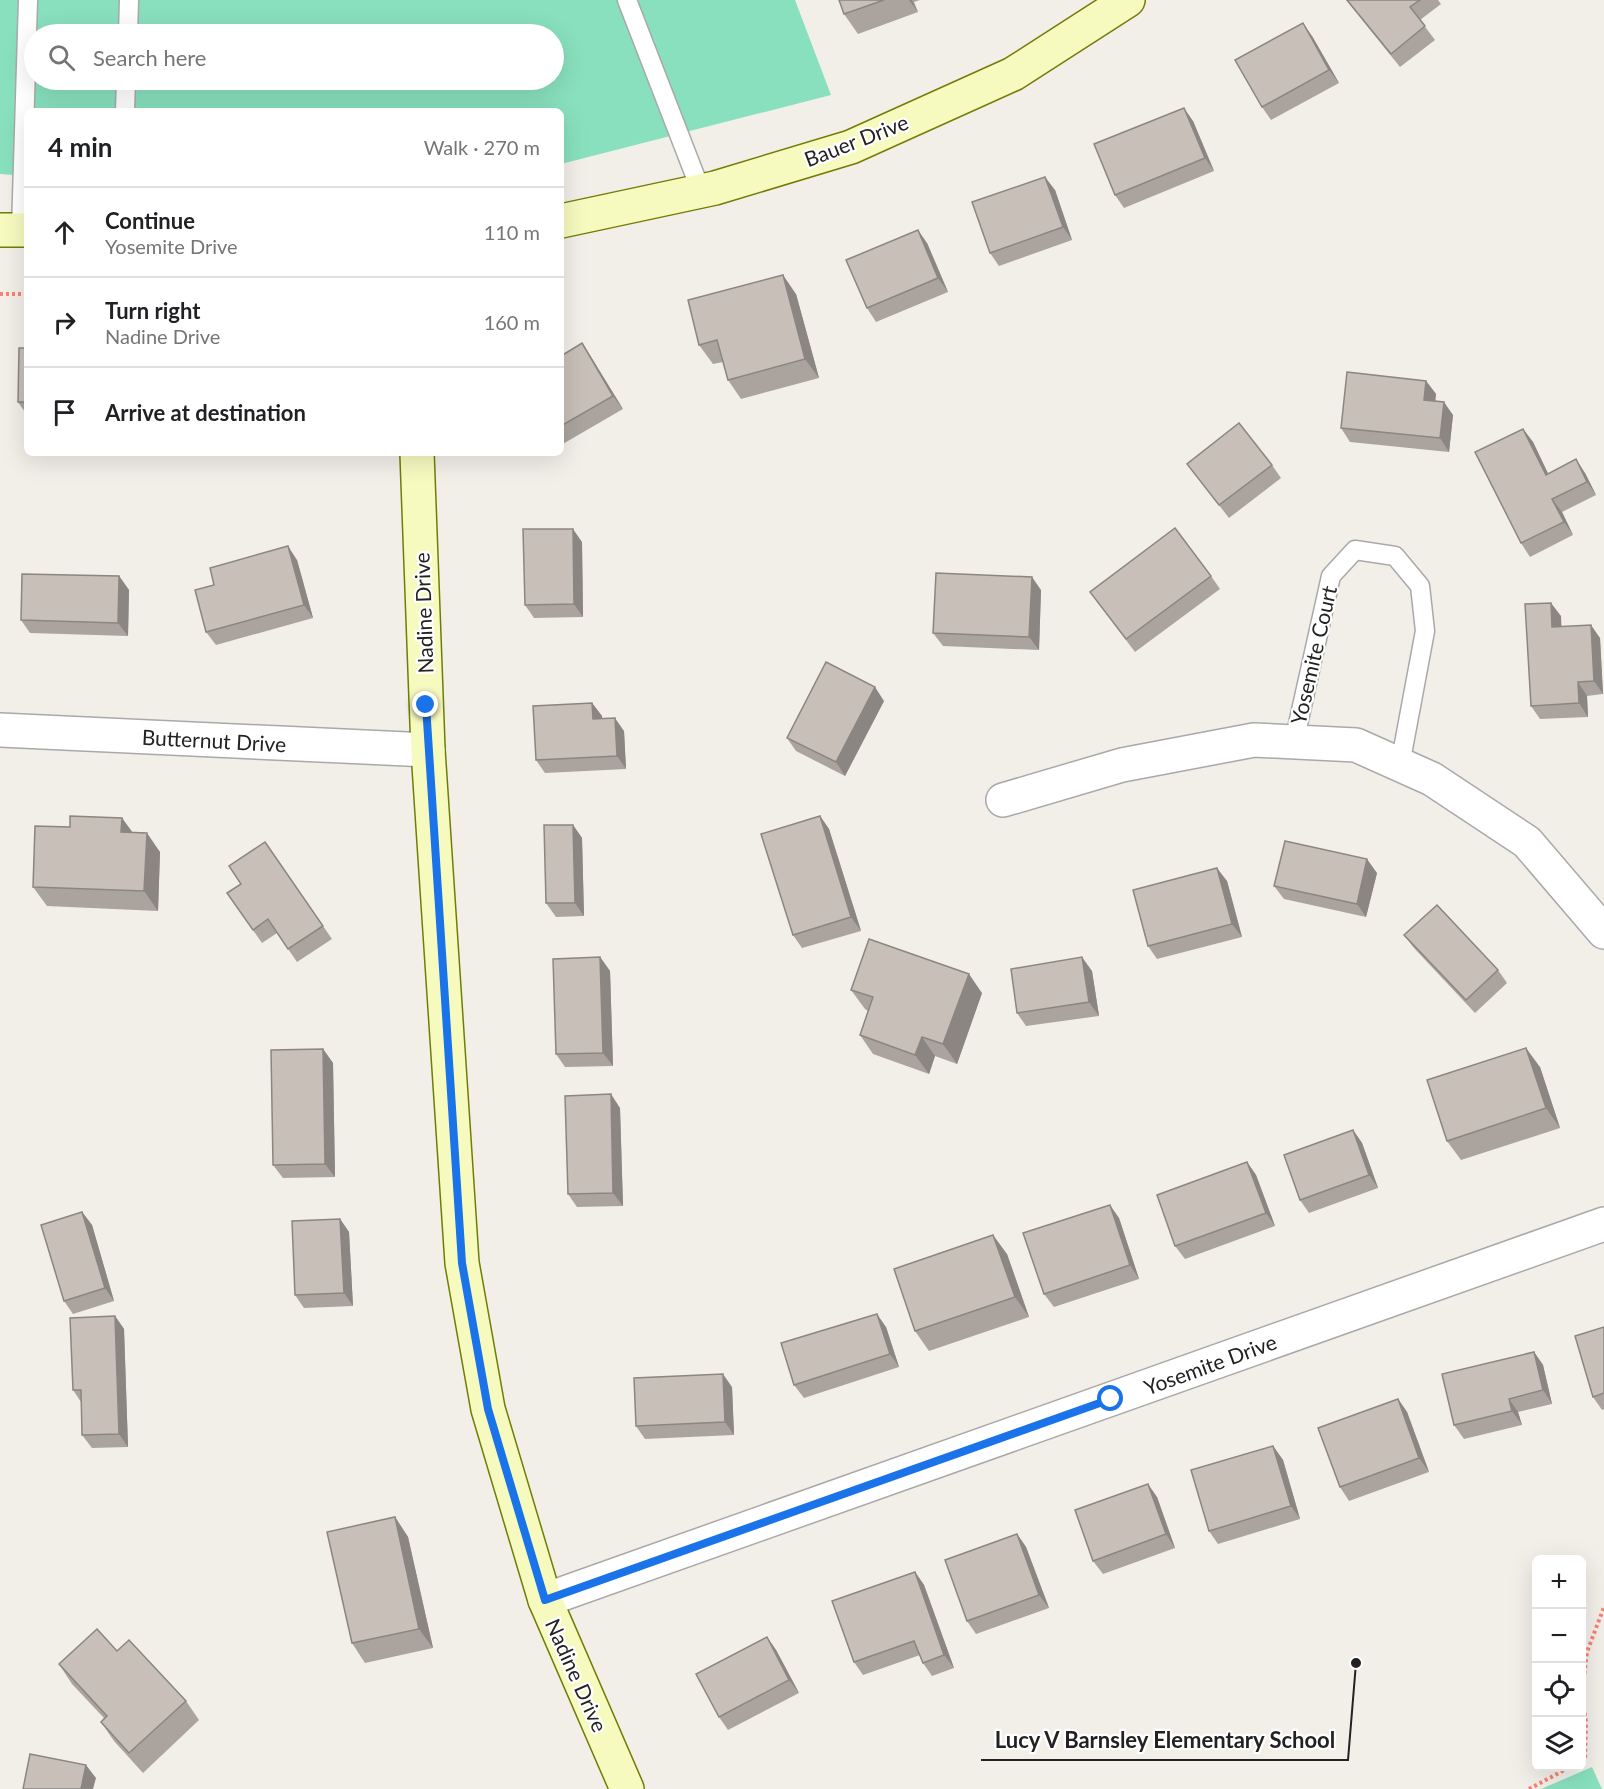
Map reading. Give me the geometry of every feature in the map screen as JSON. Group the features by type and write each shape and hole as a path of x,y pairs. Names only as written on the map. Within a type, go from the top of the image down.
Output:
{"street":[{"name":"Bauer Drive","path":"564,220 701,191 851,147 1013,74 1128,0"},
{"name":"Nadine Drive","path":"417,456 428,750 462,1263 488,1409 545,1600 627,1789"},
{"name":"Butternut Drive","path":"0,730 428,750"},
{"name":"Yosemite Court","path":"1003,800 1122,765 1254,740 1356,745 1432,779 1527,842 1604,932"},
{"name":"Yosemite Drive","path":"545,1600 1604,1224"}],"lane":[{"path":"27,24 28,0"},
{"path":"128,24 129,0"},
{"path":"627,0 701,191"},
{"path":"16,230 24,77"},
{"path":"125,108 126,90"},
{"name":"Yosemite Court","path":"1294,742 1331,576 1355,550 1395,556 1420,586 1425,632 1400,765"}],"path":[{"path":"0,294 24,294"},
{"path":"1585,1717 1582,1694 1587,1652 1604,1607"},
{"path":"1529,1789 1564,1771"}],"green space":[{"path":"0,0 795,0 831,95 564,163 564,108 24,108 24,176 0,174"},
{"path":"1592,1767 1602,1789 1541,1789 1586,1771"}],"building":[{"path":"839,0 884,0 844,14"},
{"path":"1347,0 1420,0 1410,7 1425,26 1391,54"},
{"path":"1303,23 1329,70 1262,107 1235,60"},
{"path":"1184,108 1205,158 1115,195 1094,144"},
{"path":"1045,177 1063,227 990,253 972,202"},
{"path":"918,230 938,278 867,308 846,260"},
{"path":"783,275 805,359 728,380 717,340 699,345 688,300"},
{"path":"582,343 613,396 564,424 564,354"},
{"path":"19,348 24,348 24,402 18,402"},
{"path":"1347,372 1426,381 1424,400 1444,402 1440,438 1341,428"},
{"path":"1239,423 1272,465 1219,505 1187,464"},
{"path":"1523,429 1546,475 1576,459 1587,482 1552,499 1564,522 1521,543 1475,452"},
{"path":"1175,528 1211,576 1126,639 1090,592"},
{"path":"523,529 573,529 574,604 525,605"},
{"path":"288,546 304,605 206,632 195,590 214,585 210,568"},
{"path":"936,573 1032,577 1029,637 933,633"},
{"path":"22,574 119,576 118,623 21,620"},
{"path":"1551,603 1552,627 1591,625 1594,681 1578,682 1579,703 1531,706 1525,604"},
{"path":"826,662 875,687 836,762 787,738"},
{"path":"592,703 593,719 615,718 617,756 536,760 533,706"},
{"path":"70,816 122,818 121,832 147,833 144,891 33,887 35,826 70,827"},
{"path":"820,816 851,917 793,935 761,834"},
{"path":"544,825 573,825 575,903 546,903"},
{"path":"1285,841 1367,859 1357,904 1274,886"},
{"path":"265,842 323,926 288,949 268,919 253,930 227,893 241,884 229,866"},
{"path":"1217,868 1232,924 1148,946 1133,890"},
{"path":"1437,905 1498,970 1466,1000 1404,935"},
{"path":"869,939 969,974 943,1044 922,1037 915,1055 860,1035 873,997 851,990"},
{"path":"600,957 603,1053 556,1054 553,959"},
{"path":"1082,957 1089,1002 1017,1013 1011,969"},
{"path":"1526,1048 1546,1108 1447,1141 1427,1080"},
{"path":"323,1049 325,1164 273,1165 271,1050"},
{"path":"611,1094 613,1193 568,1194 565,1096"},
{"path":"1353,1130 1369,1175 1300,1200 1284,1155"},
{"path":"1247,1162 1266,1213 1175,1246 1157,1195"},
{"path":"1110,1205 1130,1265 1044,1294 1023,1233"},
{"path":"82,1212 105,1288 64,1301 41,1225"},
{"path":"340,1219 344,1293 295,1295 292,1221"},
{"path":"993,1235 1015,1297 915,1331 894,1269"},
{"path":"877,1314 890,1354 794,1385 781,1343"},
{"path":"115,1316 119,1434 82,1435 81,1390 73,1390 70,1318"},
{"path":"1604,1327 1604,1393 1593,1397 1575,1336"},
{"path":"1534,1352 1543,1390 1509,1399 1512,1411 1454,1425 1442,1374"},
{"path":"723,1374 725,1422 636,1426 634,1378"},
{"path":"1398,1399 1419,1458 1340,1487 1318,1428"},
{"path":"1273,1446 1291,1506 1209,1531 1191,1470"},
{"path":"1148,1484 1166,1534 1093,1561 1075,1510"},
{"path":"395,1517 419,1629 352,1643 327,1532"},
{"path":"1017,1534 1039,1595 967,1621 945,1560"},
{"path":"915,1572 944,1655 923,1663 914,1641 854,1662 832,1601"},
{"path":"97,1629 117,1651 129,1640 186,1701 129,1753 101,1722 107,1716 59,1664"},
{"path":"767,1637 789,1680 719,1717 696,1674"},
{"path":"30,1754 86,1765 81,1789 23,1789"}],"place":[{"name":"Lucy V Barnsley Elementary School","path":"1356,1663"}],"route":[{"path":"426,705 462,1263 488,1409 545,1600 1111,1399"}]}
